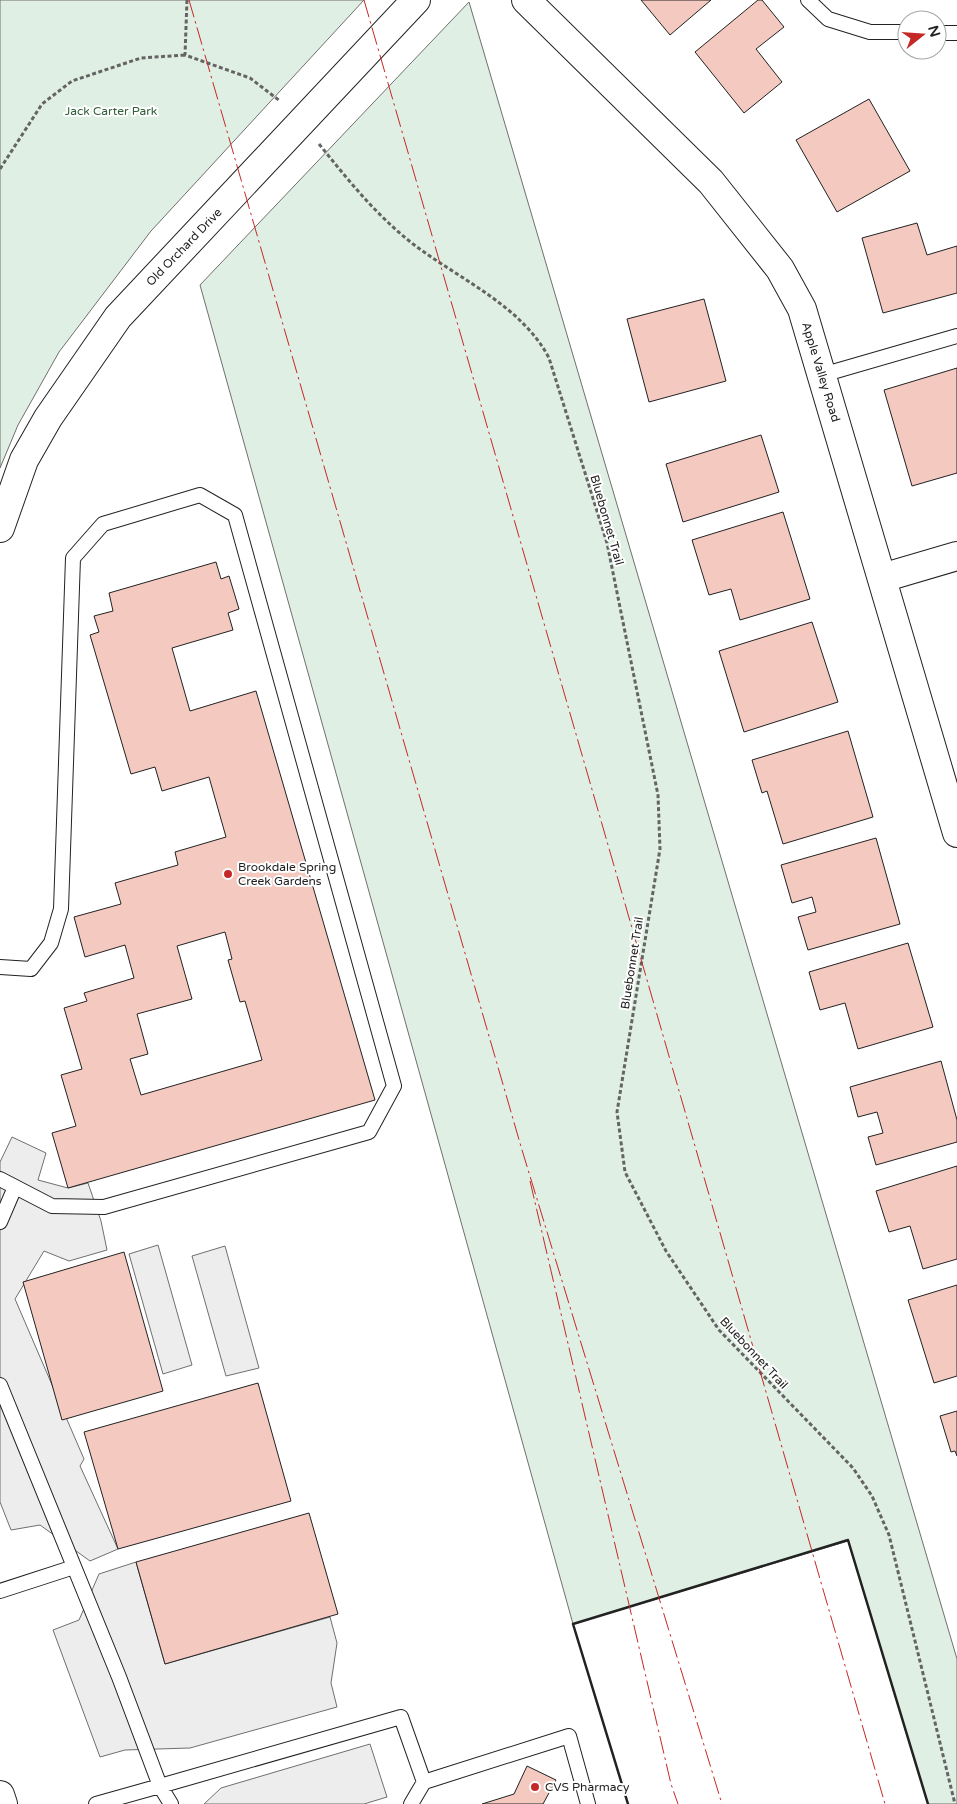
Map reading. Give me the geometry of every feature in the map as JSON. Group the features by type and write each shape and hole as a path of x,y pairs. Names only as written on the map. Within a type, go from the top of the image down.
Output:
{"street":[{"name":"Old Orchard Drive","path":"0,528 24,460 48,418 118,317 416,0"},
{"name":"Apple Valley Road","path":"526,0 711,182 780,269 802,309 882,578 950,780 957,833"},
{"path":"882,578 957,556"},
{"path":"0,1795 3,1804"}],"lane":[{"path":"808,0 828,19 870,32 897,32"},
{"path":"822,375 957,336"},
{"path":"0,967 31,969 51,943 62,909 73,558 103,524 200,495 235,516 394,1086 369,1132 104,1207 52,1206 0,1179"},
{"path":"0,1222 14,1187"},
{"path":"0,1385 119,1677 160,1786 170,1804"},
{"path":"0,1591 74,1566"},
{"path":"96,1804 401,1717 424,1782"},
{"path":"411,1804 424,1782 569,1736 588,1804"}],"path":[{"path":"185,55 187,0"},
{"path":"0,169 42,104 72,81 141,58 185,55 250,78 281,101"},
{"name":"Bluebonnet Trail","path":"319,143 366,203 413,244 524,322 539,340 549,358 607,543 658,795 660,849 617,1112 625,1172 666,1251 719,1330 853,1468 872,1496 889,1535 955,1804"}],"green space":[{"name":"Jack Carter Park","path":"0,0 364,0 151,231 59,352 18,425 0,468"},
{"path":"469,2 957,1659 957,1804 928,1804 848,1541 573,1624 200,285"}],"shaded area":[{"path":"12,1137 46,1153 38,1180 68,1188 88,1183 101,1221 107,1250 69,1261 44,1251 15,1299 84,1459 80,1466 118,1549 90,1561 40,1525 11,1530 0,1502 0,1162"},
{"path":"158,1245 192,1365 163,1374 129,1254"},
{"path":"225,1246 259,1368 226,1376 192,1256"},
{"path":"136,1562 165,1664 330,1617 337,1643 331,1683 337,1707 190,1748 125,1750 100,1757 53,1630 79,1620 99,1574"},
{"path":"370,1744 387,1797 364,1804 204,1804 221,1788"}],"building":[{"path":"641,0 711,0 670,35"},
{"path":"758,0 762,0 784,27 756,49 782,82 744,113 695,52"},
{"path":"869,99 910,171 837,212 796,140"},
{"path":"917,223 927,255 957,246 957,293 883,313 862,238"},
{"path":"704,299 726,381 649,402 627,319"},
{"path":"957,368 957,473 912,486 884,390"},
{"path":"761,435 779,492 683,522 666,464"},
{"path":"783,512 810,599 740,620 731,589 709,595 692,540"},
{"name":"Brookdale Spring Creek Gardens","path":"216,562 221,579 229,576 239,609 228,613 233,630 172,648 190,711 256,691 375,1100 68,1188 52,1133 76,1126 61,1075 82,1069 64,1008 87,1001 84,993 134,978 125,945 85,957 74,917 121,904 115,883 178,865 175,852 226,837 209,777 162,791 155,767 131,774 90,635 99,632 94,616 113,611 109,593","holes":["225,932 232,959 228,960 240,1002 245,1001 262,1060 141,1095 130,1059 148,1054 137,1014 192,999 177,946"]},
{"path":"812,622 838,702 744,732 719,651"},
{"path":"848,731 873,817 783,844 767,791 762,793 752,760"},
{"path":"876,838 900,924 808,950 798,917 816,912 812,897 792,903 781,865"},
{"path":"908,943 933,1027 858,1049 845,1003 820,1010 809,972"},
{"path":"941,1061 957,1120 957,1142 876,1165 868,1137 883,1133 877,1112 858,1117 850,1087"},
{"path":"957,1166 957,1259 923,1269 910,1226 889,1232 876,1191"},
{"path":"124,1252 163,1391 62,1420 23,1282"},
{"path":"957,1285 957,1376 934,1383 908,1300"},
{"path":"258,1383 291,1501 118,1549 84,1432"},
{"path":"957,1411 957,1456 955,1451 951,1452 940,1416"},
{"path":"309,1513 338,1614 165,1664 136,1562"},
{"name":"CVS Pharmacy","path":"527,1766 556,1780 543,1804 482,1804 514,1794"}],"wall":[{"path":"628,1804 573,1624 848,1540 928,1804"}],"power":[{"path":"189,0 522,1150 722,1804"},
{"path":"364,0 885,1804"},
{"path":"530,1181 671,1784 678,1804"}],"place":[{"name":"Brookdale Spring Creek Gardens","path":"228,874"},
{"name":"CVS Pharmacy","path":"535,1787"}]}
